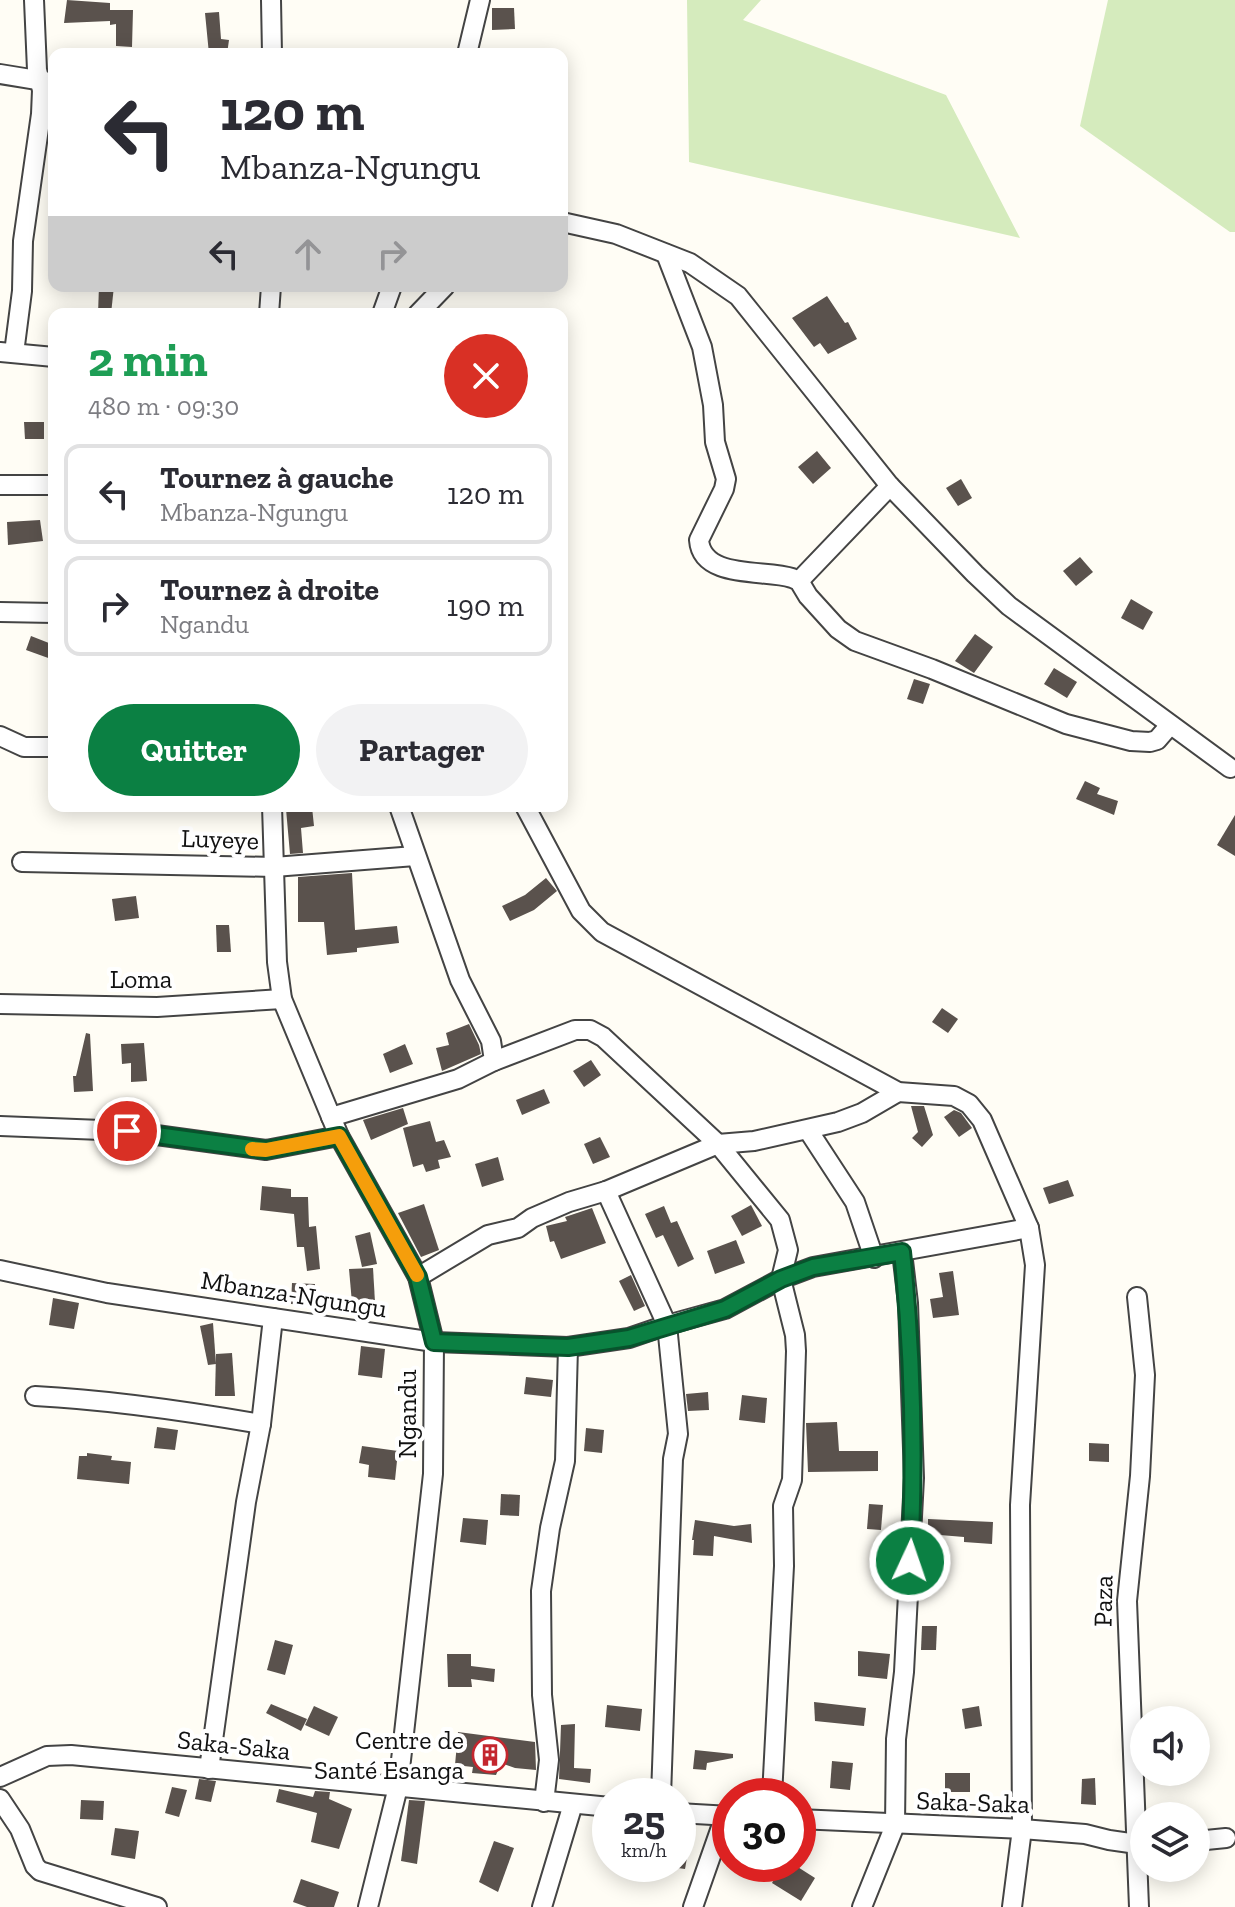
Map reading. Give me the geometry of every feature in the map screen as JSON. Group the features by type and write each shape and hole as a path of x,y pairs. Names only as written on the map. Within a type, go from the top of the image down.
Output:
{"street":[{"path":"34,0 36,57 48,82 23,241 22,291 7,352 48,356"},
{"path":"271,0 272,48"},
{"path":"468,48 480,0"},
{"path":"0,74 48,82"},
{"path":"568,223 616,234 690,263 738,296 890,486 1009,606 1230,768"},
{"path":"666,254 702,347 713,405 715,442 726,479 699,540 700,548 726,569 786,576 799,581 824,615 855,641 1066,724 1131,741 1150,742 1157,740 1170,725"},
{"path":"424,308 439,292"},
{"path":"0,485 48,485"},
{"path":"799,581 890,486"},
{"path":"0,612 48,613"},
{"path":"0,736 24,747 48,747"},
{"name":"Ngandu","path":"272,812 277,962 282,999 339,1136 418,1277 434,1342 433,1474 398,1787 368,1907"},
{"path":"401,812 460,980 491,1041 494,1061"},
{"path":"528,812 581,911 602,932 898,1092 954,1096 969,1104 982,1120 1029,1228 1035,1265 1020,1505 1022,1829 1012,1907"},
{"name":"Luyeye","path":"22,862 274,867 415,856"},
{"name":"Loma","path":"0,1004 157,1007 282,999"},
{"path":"331,1117 458,1079 494,1061 575,1030 590,1030 603,1037 718,1144 780,1220 788,1250 781,1279 796,1351 792,1480 783,1506 784,1566 773,1778"},
{"path":"418,1277 488,1235 518,1228 532,1218 569,1202 606,1191 718,1144 754,1141 808,1130 862,1113 898,1092"},
{"path":"0,1126 127,1131 266,1150 339,1136"},
{"path":"808,1130 855,1202 874,1258"},
{"path":"606,1191 667,1325 678,1434 673,1459 662,1778"},
{"name":"Mbanza-Ngungu","path":"0,1270 107,1293 434,1342 568,1347 629,1338 725,1309 781,1279 813,1267 1029,1228"},
{"path":"862,1907 895,1825 896,1739 904,1672 914,1478 908,1303 902,1252"},
{"name":"Paza","path":"1137,1297 1145,1375 1140,1476 1127,1601 1139,1802"},
{"path":"209,1769 246,1502 261,1424 273,1318"},
{"path":"544,1802 549,1760 542,1695 541,1591 550,1528 565,1461 568,1347"},
{"path":"35,1396 100,1399 261,1424"},
{"name":"Saka-Saka","path":"0,1777 47,1756 59,1755 592,1806"},
{"path":"0,1799 20,1829 40,1871 157,1907"},
{"path":"542,1907 573,1804"},
{"name":"Saka-Saka","path":"816,1820 1022,1829 1085,1834 1130,1843"},
{"path":"1210,1840 1226,1838"},
{"path":"693,1907 712,1856"},
{"name":"Paza","path":"1139,1907 1140,1882"}],"green space":[{"path":"687,0 761,0 743,20 946,95 1020,238 689,162"},
{"path":"1108,0 1235,0 1235,232 1230,232 1080,126"}],"building":[{"path":"67,0 110,3 110,10 133,10 132,47 116,46 116,24 110,25 110,21 64,23"},
{"path":"492,8 514,8 515,29 492,30"},
{"path":"219,12 221,39 229,40 228,48 208,48 205,13"},
{"path":"99,292 113,292 112,308 98,308"},
{"path":"827,296 857,339 828,354 820,343 814,347 792,318"},
{"path":"24,422 44,422 44,439 25,439"},
{"path":"817,451 831,468 813,484 798,467"},
{"path":"961,479 972,498 958,506 946,488"},
{"path":"40,520 43,541 8,545 7,522"},
{"path":"1080,557 1093,572 1076,586 1063,571"},
{"path":"1131,599 1153,612 1143,630 1121,618"},
{"path":"975,634 993,647 974,673 955,661"},
{"path":"31,636 48,643 48,658 26,650"},
{"path":"1054,668 1077,682 1067,698 1044,684"},
{"path":"914,679 930,684 923,704 907,699"},
{"path":"1085,781 1100,788 1097,794 1118,801 1114,815 1076,799"},
{"path":"286,812 313,812 314,826 301,828 303,853 290,854"},
{"path":"1235,815 1235,856 1217,845"},
{"path":"352,873 355,930 397,926 399,943 327,955 324,922 298,922 298,877"},
{"path":"546,878 557,891 534,910 510,921 502,906 525,895"},
{"path":"136,896 139,918 115,921 112,899"},
{"path":"216,925 229,925 231,952 217,952"},
{"path":"942,1008 958,1019 948,1033 932,1022"},
{"path":"469,1024 481,1054 442,1071 436,1048 449,1045 446,1033"},
{"path":"86,1033 90,1034 93,1091 74,1092 73,1076 76,1076"},
{"path":"144,1043 147,1081 131,1082 131,1063 122,1064 121,1044"},
{"path":"405,1044 413,1064 390,1073 383,1054"},
{"path":"591,1060 601,1075 584,1087 573,1071"},
{"path":"544,1089 550,1103 522,1115 516,1100"},
{"path":"911,1106 924,1106 933,1135 922,1147 912,1138 918,1132"},
{"path":"403,1108 408,1124 371,1140 363,1120"},
{"path":"954,1110 961,1113 972,1128 959,1137 944,1117"},
{"path":"430,1121 436,1142 444,1140 451,1157 438,1160 440,1168 426,1172 423,1164 413,1167 403,1128"},
{"path":"600,1137 610,1157 593,1164 584,1144"},
{"path":"498,1157 504,1180 482,1187 475,1164"},
{"path":"1068,1180 1074,1196 1049,1204 1043,1188"},
{"path":"262,1186 291,1189 291,1197 308,1197 309,1227 316,1226 320,1269 307,1271 304,1247 297,1247 294,1214 260,1210"},
{"path":"424,1204 439,1250 421,1257 398,1213"},
{"path":"751,1205 762,1226 742,1236 731,1216"},
{"path":"664,1206 671,1223 677,1221 694,1259 678,1267 663,1235 656,1238 645,1214"},
{"path":"592,1208 606,1243 561,1259 554,1241 550,1242 546,1226 567,1221 565,1217"},
{"path":"370,1232 377,1264 362,1267 355,1236"},
{"path":"736,1240 745,1263 715,1274 707,1251"},
{"path":"373,1268 375,1302 352,1303 349,1269"},
{"path":"953,1271 959,1315 933,1318 930,1299 943,1297 939,1273"},
{"path":"631,1275 645,1306 634,1311 619,1281"},
{"path":"292,1283 315,1284 315,1305 291,1304"},
{"path":"53,1298 79,1303 74,1329 49,1325"},
{"path":"213,1323 216,1364 208,1365 200,1326"},
{"path":"361,1346 385,1349 382,1378 358,1375"},
{"path":"232,1353 235,1396 215,1396 216,1354"},
{"path":"526,1377 553,1380 551,1397 524,1394"},
{"path":"708,1392 709,1410 688,1411 686,1394"},
{"path":"742,1395 767,1398 765,1423 739,1420"},
{"path":"837,1422 839,1451 878,1451 878,1471 808,1472 806,1423"},
{"path":"157,1427 178,1430 175,1450 154,1448"},
{"path":"586,1428 604,1430 602,1453 584,1451"},
{"path":"1089,1443 1109,1444 1109,1462 1089,1461"},
{"path":"362,1446 398,1451 395,1480 368,1477 369,1465 359,1463"},
{"path":"87,1453 131,1462 129,1484 77,1479 79,1456 87,1456"},
{"path":"501,1494 520,1495 519,1516 500,1515"},
{"path":"869,1504 883,1505 881,1530 867,1529"},
{"path":"463,1518 488,1520 486,1545 460,1542"},
{"path":"928,1519 993,1522 992,1544 964,1542 964,1537 928,1534"},
{"path":"695,1520 734,1526 751,1524 752,1543 714,1536 713,1556 693,1555"},
{"path":"922,1626 937,1626 936,1650 921,1650"},
{"path":"275,1640 293,1645 285,1675 267,1670"},
{"path":"858,1651 890,1654 887,1679 858,1676"},
{"path":"447,1654 471,1654 471,1666 495,1669 494,1682 471,1679 472,1687 448,1687"},
{"path":"814,1702 866,1708 864,1726 815,1721"},
{"path":"271,1704 307,1719 301,1731 266,1713"},
{"path":"607,1705 642,1709 640,1731 605,1727"},
{"path":"314,1706 338,1717 329,1736 305,1725"},
{"path":"979,1706 982,1726 965,1729 962,1709"},
{"path":"575,1724 574,1768 591,1769 590,1783 559,1779 561,1725"},
{"path":"458,1732 535,1742 536,1770 501,1763 496,1775 472,1773 473,1767 455,1765"},
{"path":"695,1750 733,1754 733,1758 707,1763 706,1770 693,1769"},
{"path":"832,1761 853,1763 850,1790 830,1788"},
{"path":"945,1773 970,1773 970,1792 945,1792"},
{"path":"1095,1778 1096,1805 1081,1804 1082,1779"},
{"path":"199,1779 216,1781 211,1802 195,1799"},
{"path":"172,1787 187,1790 179,1817 165,1813"},
{"path":"279,1789 313,1797 315,1791 330,1792 329,1799 352,1809 339,1849 311,1842 317,1813 276,1802"},
{"path":"81,1800 104,1801 103,1820 80,1819"},
{"path":"409,1800 425,1801 417,1864 401,1861"},
{"path":"115,1828 139,1831 135,1859 111,1855"},
{"path":"494,1841 514,1848 498,1892 479,1882"},
{"path":"301,1879 339,1892 334,1907 307,1907 293,1902"},
{"path":"773,1882 813,1882 801,1901"}],"slow traffic":[{"path":"252,1149 266,1150 339,1136 417,1275"}],"place":[{"name":"Centre de Santé Esanga","path":"490,1755"}],"route":[{"path":"127,1131 266,1150 339,1136 418,1277 434,1342 568,1347 629,1338 725,1309 781,1279 813,1267 902,1252 908,1303 914,1478 910,1561"}]}
